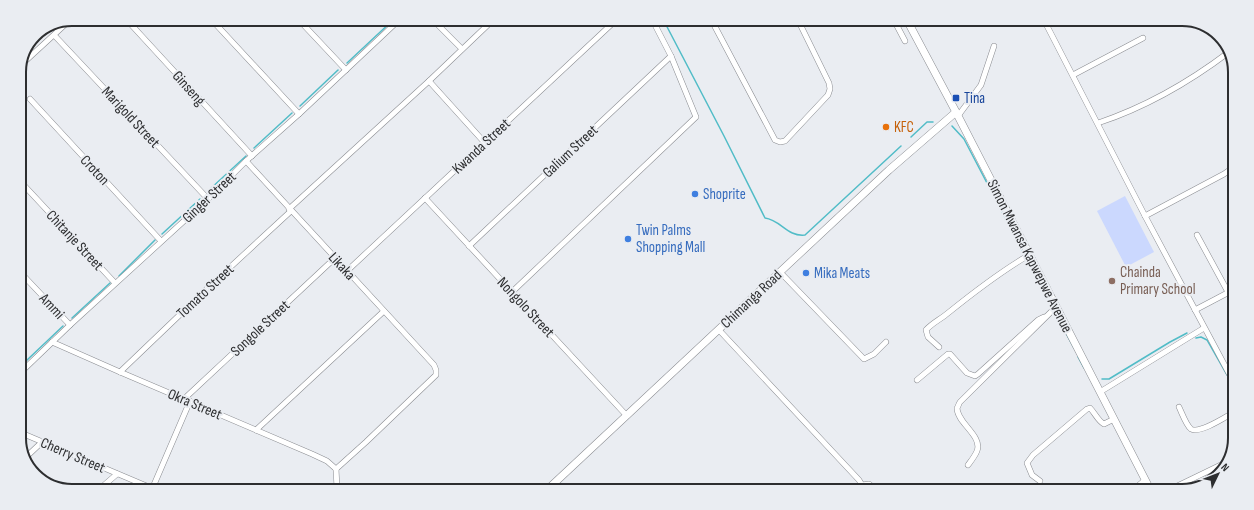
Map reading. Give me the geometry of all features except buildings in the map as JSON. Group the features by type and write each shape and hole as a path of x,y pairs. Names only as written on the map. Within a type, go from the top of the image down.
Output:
{"street":[{"name":"Ginseng","path":"132,26 252,156"},
{"path":"217,26 299,114"},
{"path":"305,26 346,70"},
{"name":"Ginger Street","path":"26,367 393,26"},
{"path":"439,26 462,49"},
{"name":"Tomato Street","path":"120,372 487,26"},
{"name":"Kwanda Street","path":"347,271 610,26"},
{"path":"512,292 696,117 671,56 656,26"},
{"path":"715,26 775,140 780,142 784,141 828,95 830,89 829,83 800,26"},
{"path":"897,26 905,41"},
{"name":"Simon Mwansa Kapwepwe Avenue","path":"910,26 1147,484"},
{"path":"1047,26 1228,373"},
{"path":"28,59 62,27"},
{"name":"Marigold Street","path":"54,35 208,199"},
{"path":"1073,75 1143,38"},
{"path":"957,114 981,85 994,46"},
{"path":"1098,123 1164,95 1199,74 1225,55"},
{"name":"Galium Street","path":"469,246 671,56"},
{"path":"429,81 485,143"},
{"name":"Croton","path":"30,99 161,241"},
{"name":"Chimanga Road","path":"553,484 889,170 957,114"},
{"name":"Likaka","path":"246,161 434,364 436,370 436,375 336,469"},
{"path":"1146,216 1228,172"},
{"name":"Chitanje Street","path":"26,188 115,283"},
{"name":"Nongolo Street","path":"425,198 627,416"},
{"path":"1196,235 1228,286"},
{"path":"939,347 928,337 926,330 928,327 940,320 1000,273 1029,254"},
{"name":"Songole Street","path":"187,400 335,258"},
{"path":"780,272 864,359 874,354 886,342"},
{"name":"Ammi","path":"26,278 70,325"},
{"path":"1195,310 1228,293"},
{"path":"968,465 977,452 978,446 958,414 957,408 960,402 1056,307"},
{"path":"256,430 384,311"},
{"path":"917,380 948,354 950,354 967,373 974,376 1038,320 1047,316"},
{"path":"1100,392 1204,328"},
{"path":"719,330 859,480 860,484"},
{"name":"Okra Street","path":"52,342 312,454 327,461 336,469"},
{"path":"154,484 187,400"},
{"path":"1179,407 1188,424 1192,429 1196,430 1203,429 1228,416"},
{"path":"1040,481 1032,475 1027,463 1033,455 1087,409 1090,408 1100,422 1104,424 1114,419"},
{"name":"Cherry Street","path":"26,435 142,484"},
{"path":"29,455 42,442"},
{"path":"1181,484 1219,466"},
{"path":"336,469 337,484"},
{"path":"105,484 117,474"},
{"path":"1140,484 1145,480"}],"shaded area":[{"path":"1125,196 1154,252 1126,267 1097,211"}],"waterway":[{"path":"347,63 387,26"},
{"path":"667,26 765,218 771,219 789,231 799,235 805,235 901,146"},
{"path":"300,106 338,70"},
{"path":"254,148 292,113"},
{"path":"911,137 927,122 933,122"},
{"path":"952,126 964,139 1023,252"},
{"path":"208,191 246,156"},
{"path":"162,234 200,199"},
{"path":"119,276 155,240"},
{"path":"1027,259 1051,306"},
{"path":"72,318 110,283"},
{"path":"1055,313 1074,348"},
{"path":"26,361 63,326"},
{"path":"1102,379 1109,379 1187,333"},
{"path":"1196,338 1201,337 1207,340 1227,375"},
{"path":"1078,357 1084,368"}],"place":[{"name":"Tina","path":"956,98"},
{"name":"KFC","path":"886,127"},
{"name":"Shoprite","path":"695,194"},
{"name":"Twin Palms Shopping Mall","path":"628,239"},
{"name":"Mika Meats","path":"806,273"},
{"name":"Chainda Primary School","path":"1112,281"}]}
